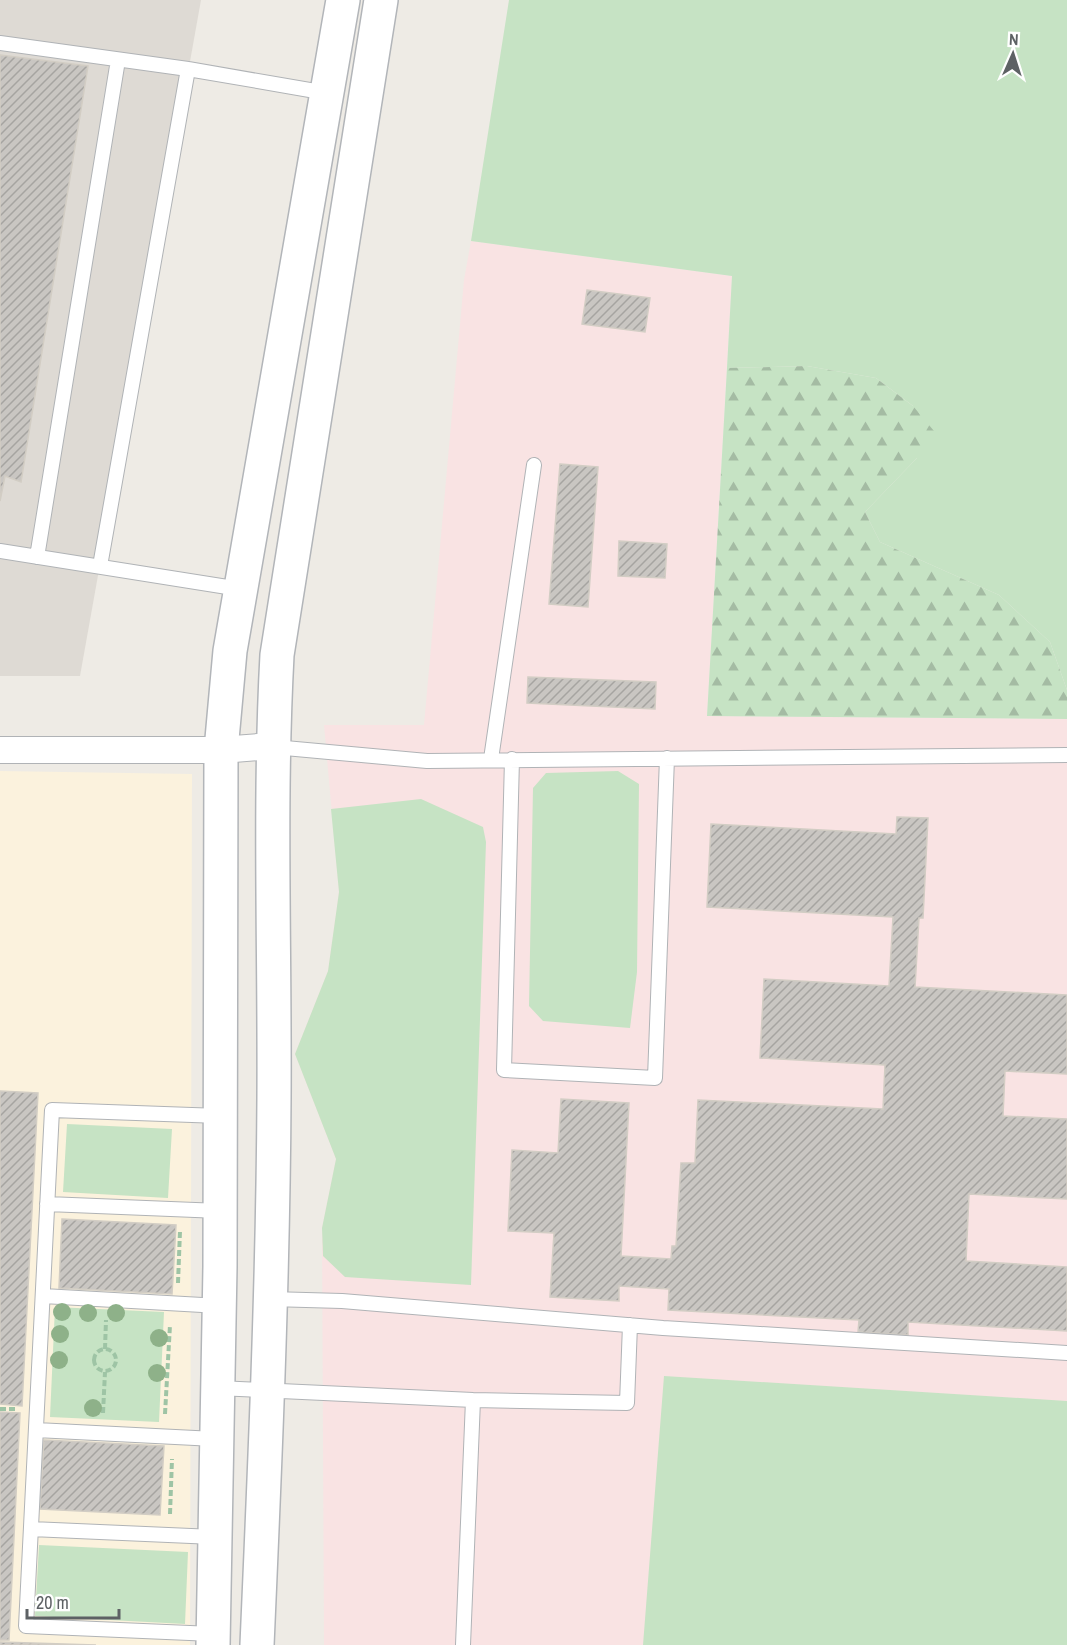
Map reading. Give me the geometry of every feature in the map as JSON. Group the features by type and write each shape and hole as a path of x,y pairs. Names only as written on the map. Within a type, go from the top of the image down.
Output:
{"main road":[{"path":"213,1640 215,1439 220,1306 221,750 230,651 240,589 343,0"},
{"path":"257,1645 268,1390 274,1098 272,747 277,655 381,0"},
{"path":"220,1267 270,1284"}],"street":[{"path":"0,750 221,750 272,747"}],"lane":[{"path":"0,43 188,69 328,94"},
{"path":"37,557 118,60"},
{"path":"100,566 188,69"},
{"path":"491,759 534,465"},
{"path":"0,552 240,589"},
{"path":"272,747 427,761 1067,755"},
{"path":"512,759 504,1070 655,1078 667,758"},
{"path":"213,1640 26,1626 52,1110 221,1116"},
{"path":"47,1204 220,1211"},
{"path":"270,1284 342,1301 630,1325 1067,1353"},
{"path":"43,1296 220,1306"},
{"path":"217,1388 473,1400 627,1403 630,1325"},
{"path":"463,1645 473,1400"},
{"path":"36,1430 215,1439"},
{"path":"31,1529 214,1536"}],"path":[{"path":"169,1535 168,1437 174,1304 182,1209"},
{"path":"105,1349 114,1352 116,1361 113,1369 105,1372 96,1368 93,1360 97,1352 105,1349"},
{"path":"102,1433 105,1372"}],"shaded area":[{"path":"0,0 201,0 80,676 0,676"},
{"path":"471,241 732,276 707,716 1067,719 1067,1645 324,1645 322,1228 336,1159 295,1054 328,971 339,892 324,725 424,725 464,280"},
{"path":"0,771 192,774 190,1645 0,1645"}],"green space":[{"path":"509,0 1067,0 1067,690 1050,642 999,595 880,542 865,512 917,458 913,406 876,378 807,366 727,368 732,276 471,241"},
{"path":"807,366 876,378 913,406 934,431 917,458 865,512 880,542 999,595 1050,642 1067,690 1067,719 707,716 727,368"},
{"path":"618,771 639,784 637,972 630,1028 543,1021 529,1006 533,788 546,773"},
{"path":"421,799 483,827 486,842 471,1285 345,1277 323,1256 322,1228 336,1159 295,1054 328,971 339,892 331,809"},
{"path":"67,1124 172,1129 168,1198 63,1192"},
{"path":"55,1307 164,1312 159,1422 50,1417"},
{"path":"664,1376 1067,1401 1067,1645 643,1645"},
{"path":"39,1545 188,1552 185,1624 35,1616"}],"building":[{"path":"0,55 88,66 21,482 5,476 0,501"},
{"path":"587,290 650,298 645,332 582,324"},
{"path":"560,464 598,467 588,607 549,604"},
{"path":"619,541 667,544 665,578 618,576"},
{"path":"528,677 656,682 655,709 527,703"},
{"path":"897,817 928,818 923,918 919,918 915,987 1067,995 1067,1074 1005,1071 1003,1116 1067,1119 1067,1199 969,1194 966,1261 1067,1267 1067,1331 908,1322 908,1335 858,1332 859,1320 668,1310 669,1289 619,1286 619,1301 550,1297 554,1233 508,1231 512,1150 558,1153 561,1099 629,1103 621,1256 671,1259 672,1246 676,1246 681,1163 695,1163 698,1100 883,1109 885,1065 760,1058 764,979 889,986 893,917 707,907 711,824 896,834"},
{"path":"0,1091 38,1093 22,1406 0,1404"},
{"path":"62,1219 176,1225 172,1294 59,1288"},
{"path":"0,1412 20,1413 9,1640 0,1640"},
{"path":"44,1440 164,1446 160,1515 40,1509"},
{"path":"0,1642 96,1645 0,1645"}]}
